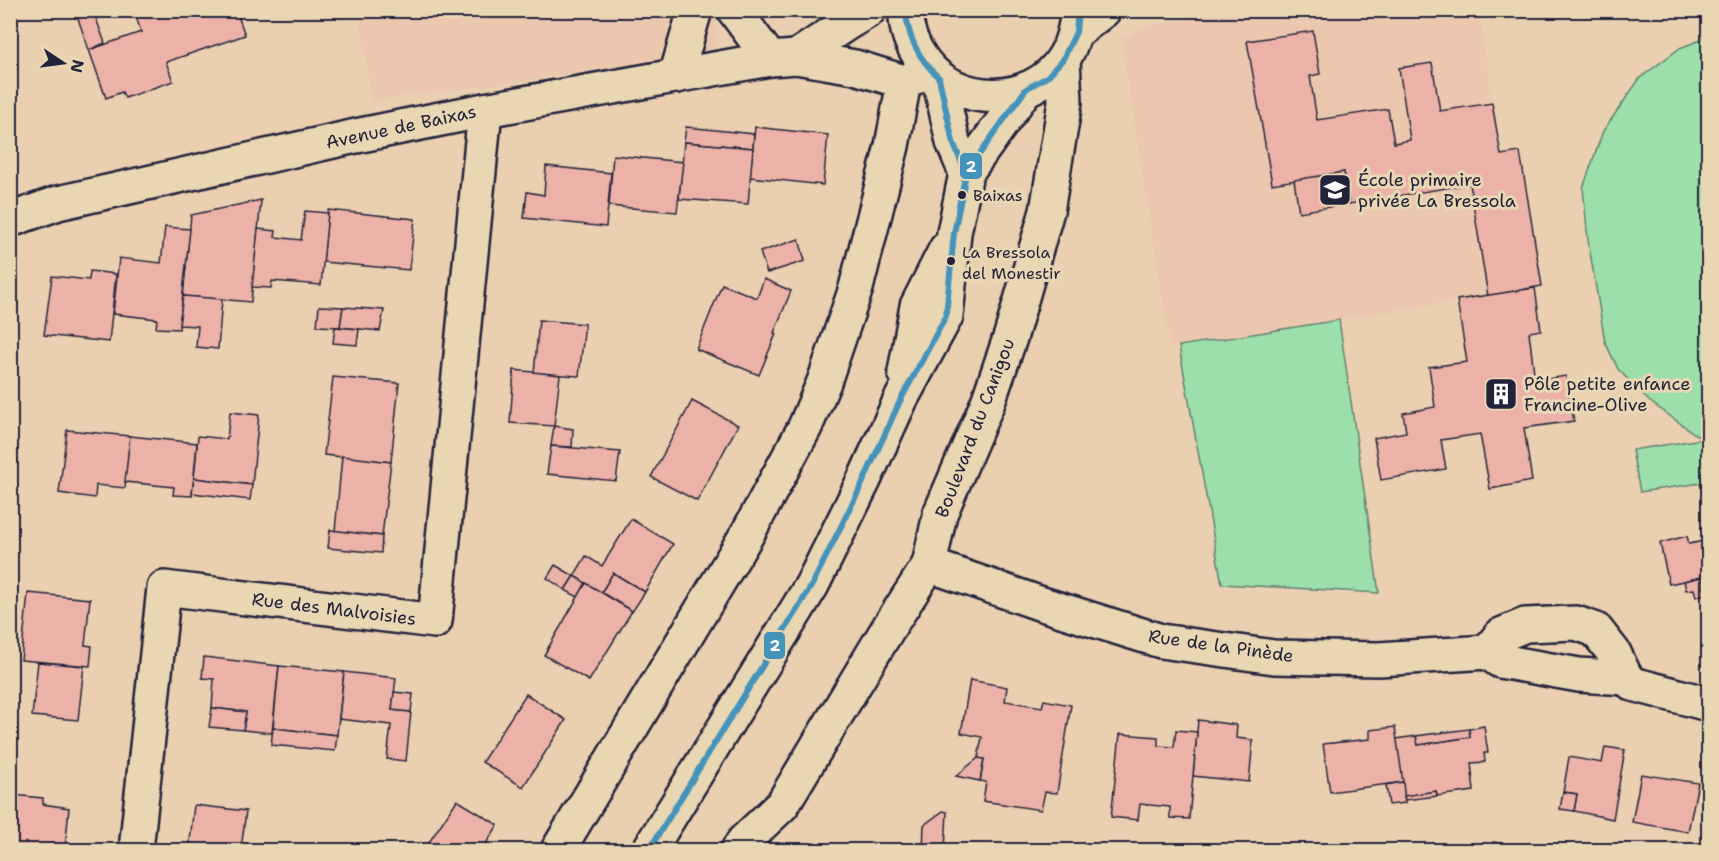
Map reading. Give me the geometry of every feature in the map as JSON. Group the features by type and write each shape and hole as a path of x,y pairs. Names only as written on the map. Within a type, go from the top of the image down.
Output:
{"street":[{"path":"676,76 694,10"},
{"path":"734,10 783,58"},
{"name":"Avenue de Baixas","path":"783,58 869,10"},
{"path":"906,10 906,21 924,77 966,173"},
{"path":"649,850 812,585 900,401 946,316 954,233 966,173 1026,89 1047,77 1072,34 1104,10"},
{"name":"Boulevard du Canigou","path":"738,850 744,841 782,805 889,627 929,566 940,514 988,402 1011,335 1047,212 1065,102 1072,34"},
{"name":"Avenue de Baixas","path":"10,220 58,203 356,136 484,110 783,58 924,77 981,96 1003,96 1026,89"},
{"path":"558,850 749,531 805,427 824,382 856,288 892,146 924,77"},
{"name":"Rue des Malvoisies","path":"136,850 164,588 435,621 484,110"},
{"name":"Rue de la Pinède","path":"929,566 1161,641 1274,657 1379,659 1487,652 1500,661 1579,675 1626,678 1633,684 1708,704"},
{"path":"1487,652 1501,635 1525,625 1576,623 1596,630 1614,652 1626,678"}],"shaded area":[{"path":"359,11 715,11 717,55 371,101"},
{"name":"École primaire privée La Bressola","path":"1233,11 1479,11 1501,155 1520,152 1542,286 1170,348 1121,40 1147,26"}],"green space":[{"path":"1708,37 1708,482 1640,492 1632,450 1702,439 1649,401 1618,369 1605,342 1588,240 1583,188 1603,131 1640,78 1680,48"},
{"path":"1339,320 1379,593 1222,584 1179,346"}],"building":[{"path":"75,10 93,10 105,43 89,50"},
{"path":"134,10 236,10 245,35 166,62 173,81 125,98 122,92 106,98 89,50 141,32"},
{"path":"1313,31 1320,74 1310,76 1317,120 1388,109 1394,143 1410,140 1399,68 1432,63 1440,111 1492,103 1501,155 1520,152 1542,286 1488,296 1470,184 1349,204 1344,172 1272,184 1247,41"},
{"path":"686,127 754,134 753,148 684,142"},
{"path":"755,127 828,135 823,185 750,177"},
{"path":"684,142 753,148 748,204 679,199"},
{"path":"613,155 683,162 677,212 609,206"},
{"path":"546,166 611,173 606,227 524,218 527,192 544,195"},
{"path":"1344,172 1349,204 1299,212 1294,180"},
{"path":"261,200 251,302 183,296 191,215"},
{"path":"328,210 415,219 409,270 323,262"},
{"path":"305,211 328,213 321,285 272,281 271,288 252,287 258,229 276,231 275,237 301,240"},
{"path":"165,227 190,229 179,329 156,328 157,319 113,314 119,258 161,263"},
{"path":"799,239 805,261 767,273 760,252"},
{"path":"90,271 116,274 109,342 44,335 52,276 89,280"},
{"path":"764,279 791,291 759,375 696,349 722,284 757,298"},
{"name":"Pôle petite enfance Francine-Olive","path":"1535,288 1541,330 1529,332 1535,381 1566,376 1574,421 1524,428 1532,481 1490,489 1480,434 1441,440 1446,469 1381,480 1374,438 1406,432 1403,413 1435,407 1429,367 1467,362 1457,300"},
{"path":"183,296 222,299 218,349 196,347 198,326 179,325"},
{"path":"319,306 343,307 340,327 317,326"},
{"path":"343,307 384,310 380,331 340,327"},
{"path":"539,320 585,324 579,376 534,373"},
{"path":"335,327 359,329 357,345 333,343"},
{"path":"514,370 560,375 554,426 510,423"},
{"path":"333,377 399,383 391,462 324,455"},
{"path":"692,401 738,425 697,501 651,477"},
{"path":"230,412 259,415 252,485 194,478 198,436 227,439"},
{"path":"554,426 573,429 572,447 551,446"},
{"path":"67,430 130,436 125,488 96,485 95,498 59,493"},
{"path":"130,436 197,443 192,496 173,495 174,487 125,482"},
{"path":"551,446 620,452 616,481 547,474"},
{"path":"342,456 391,462 382,536 335,531"},
{"path":"194,478 252,485 250,500 192,493"},
{"path":"631,519 673,544 645,592 613,573 601,593 574,576 586,556 602,566"},
{"path":"330,530 382,536 381,553 328,548"},
{"path":"1687,536 1689,544 1708,540 1708,610 1702,577 1669,584 1660,543"},
{"path":"555,565 574,576 565,590 547,578"},
{"path":"613,573 645,592 632,612 601,593"},
{"path":"574,576 586,583 578,597 565,590"},
{"path":"1702,577 1705,594 1696,597 1694,589 1686,590 1684,581"},
{"path":"586,583 632,611 589,681 544,655"},
{"path":"28,593 90,599 85,645 92,646 90,666 21,660"},
{"path":"204,657 279,666 272,733 243,730 246,712 212,708 214,679 202,678"},
{"path":"38,662 84,666 78,720 32,716"},
{"path":"279,666 344,672 337,735 273,728"},
{"path":"344,672 396,678 392,710 411,712 406,761 387,759 391,725 339,719"},
{"path":"970,680 1007,687 1005,701 1042,707 1044,700 1071,705 1057,793 1045,792 1041,810 983,801 986,782 980,781 984,759 978,758 982,737 961,733"},
{"path":"394,692 413,694 411,712 392,710"},
{"path":"526,694 566,720 523,787 482,762"},
{"path":"212,708 246,712 243,730 209,727"},
{"path":"1198,720 1237,725 1236,738 1253,740 1249,782 1193,776"},
{"path":"1484,726 1488,753 1484,753 1485,762 1471,763 1474,791 1437,796 1436,791 1404,796 1396,739 1416,736 1418,745 1470,737 1469,729"},
{"path":"1395,727 1403,782 1330,792 1323,744 1370,739 1370,730"},
{"path":"273,728 337,735 335,751 271,745"},
{"path":"1469,729 1470,737 1418,745 1416,736"},
{"path":"1176,730 1197,732 1189,819 1170,818 1170,807 1140,804 1138,820 1111,817 1120,734 1158,737 1158,746 1174,747"},
{"path":"1605,747 1625,750 1613,819 1574,811 1577,794 1563,792 1569,757 1602,763"},
{"path":"978,758 984,759 980,781 956,776"},
{"path":"1641,774 1698,783 1688,832 1632,822"},
{"path":"1403,782 1405,803 1389,805 1386,785"},
{"path":"1436,791 1437,796 1405,800 1404,796"},
{"path":"1563,792 1577,794 1574,811 1560,809"},
{"path":"12,795 43,798 43,804 69,808 65,850 10,850"},
{"path":"457,800 498,825 482,850 424,850"},
{"path":"194,805 246,811 241,850 189,850"},
{"path":"943,811 947,812 945,850 923,850 924,825"},
{"path":"1493,842 1519,847 1518,850 1491,850"}],"transit line":[{"name":"2","path":"906,10 909,30 915,47 939,78"},
{"name":"2","path":"649,850 812,585 900,401 946,316 954,233 966,173 1026,89 1047,77 1063,59 1076,32 1078,10"},
{"name":"2","path":"939,78 953,142 966,173 958,211"}],"place":[{"name":"École primaire privée La Bressola","path":"1335,190"},
{"name":"Baixas","path":"962,195"},
{"name":"La Bressola del Monestir","path":"951,261"},
{"name":"Pôle petite enfance Francine-Olive","path":"1501,394"}]}
